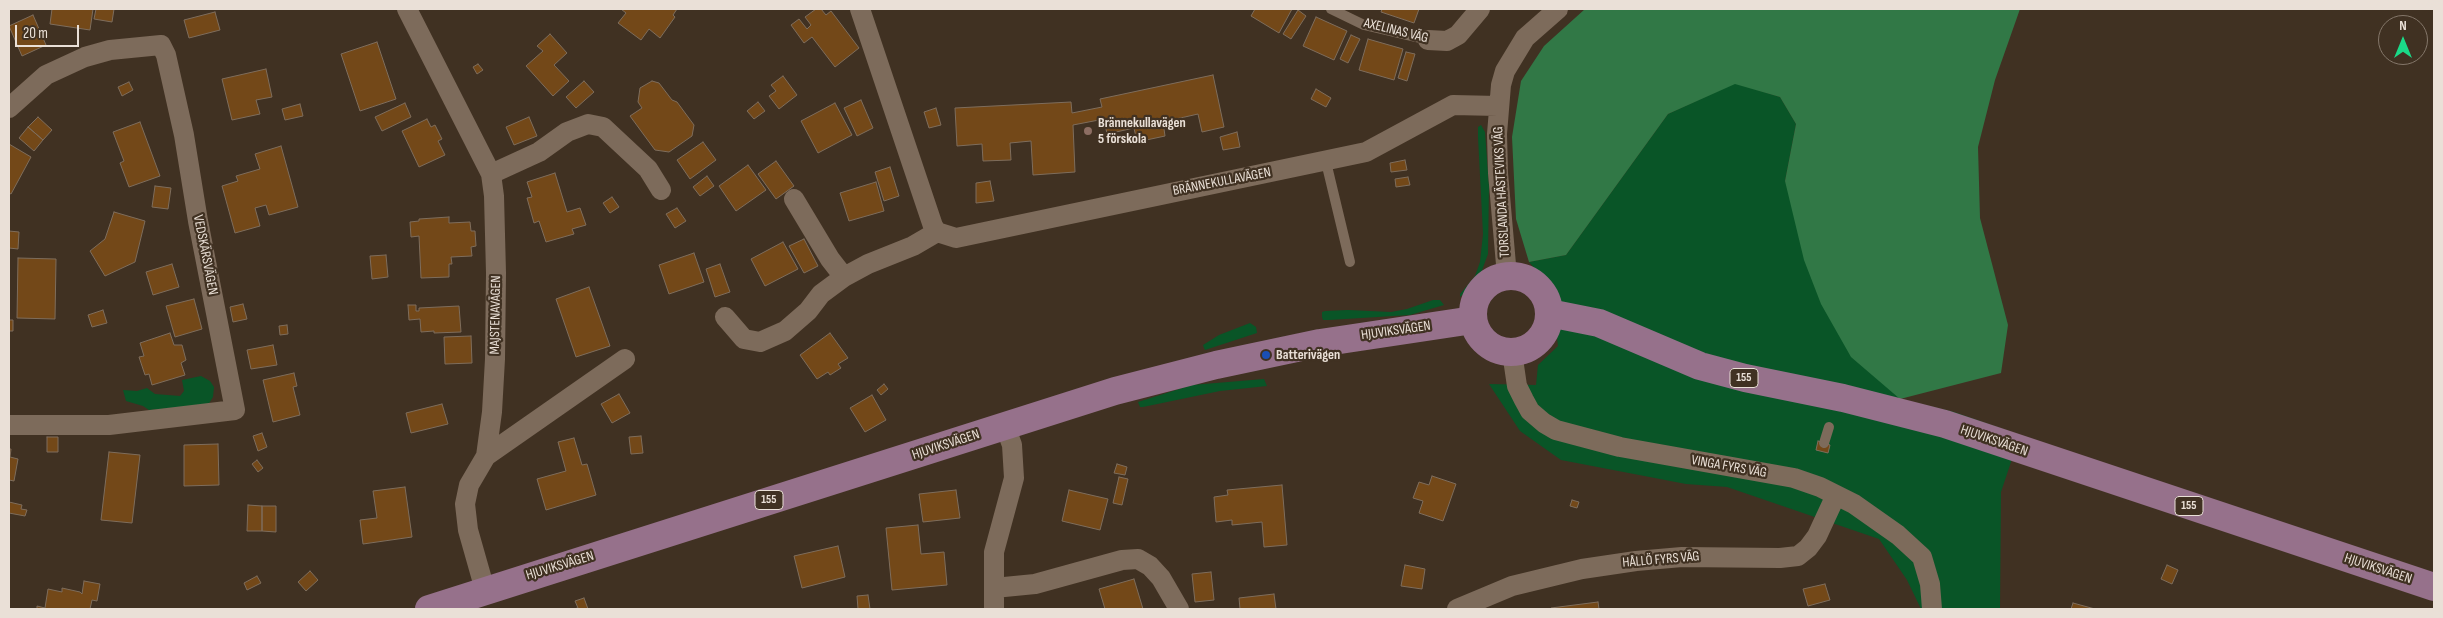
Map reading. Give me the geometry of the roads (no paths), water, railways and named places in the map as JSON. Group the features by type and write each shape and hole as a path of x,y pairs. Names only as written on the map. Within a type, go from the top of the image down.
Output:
{"main road":[{"path":"1507,276 1523,278 1536,286 1545,298 1549,313 1547,326 1541,338 1531,346 1512,352 1499,350 1487,343 1478,333 1473,320 1475,301 1481,291 1490,282 1507,276"},
{"name":"HJUVIKSVÄGEN","path":"1549,313 1599,323 1662,351 1709,368 1843,398 1945,424 2434,588"},
{"name":"HJUVIKSVÄGEN","path":"429,609 1115,391 1216,365 1373,334 1473,320"}],"street":[{"name":"MAJSTENAVÄGEN","path":"407,9 491,174 494,196 496,264 495,359 492,412 486,456 469,485 465,504 468,530 485,590"},
{"path":"725,317 744,339 760,342 785,331 808,311 821,294 844,277 868,264 914,246 937,232 860,9"},
{"name":"AXELINAS VÄG","path":"1428,40 1447,41 1458,35 1480,9"},
{"name":"TORSLANDA HÄSTEVIKS VÄG","path":"1507,276 1498,173 1498,106 1505,71 1512,58 1526,38 1558,9"},
{"name":"VEDSKÄRSVÄGEN","path":"9,108 46,75 85,57 110,50 161,45 166,55 184,135 198,221 235,410 109,425 9,425"},
{"name":"BRÄNNEKULLAVÄGEN","path":"937,232 956,238 1326,162 1366,152 1453,105 1498,106"},
{"path":"491,174 539,152 567,132 588,124 603,127 648,168 661,190"},
{"path":"794,199 830,259 844,277"},
{"name":"VINGA FYRS VÄG","path":"1512,352 1516,386 1530,411 1544,424 1556,430 1620,447 1794,478 1836,495 1876,518 1922,557 1930,584 1932,609"},
{"name":"MAJSTENAVÄGEN","path":"486,456 625,359"},
{"path":"994,609 993,566 996,541 1011,496 1014,478 1012,445 1005,426"},
{"name":"HÅLLÖ FYRS VÄG","path":"1457,609 1512,586 1582,569 1627,562 1682,557 1780,558 1798,556 1808,548 1817,536 1836,495"},
{"path":"994,588 1051,581 1122,560 1138,559 1150,566 1161,578 1179,609"}],"lane":[{"name":"AXELINAS VÄG","path":"1331,9 1364,25 1428,40"},
{"path":"1326,162 1350,262"},
{"path":"1824,443 1829,427"}],"place":[{"name":"Brännekullavägen 5 förskola","path":"1088,131"},
{"name":"Batterivägen","path":"1266,355"}]}
